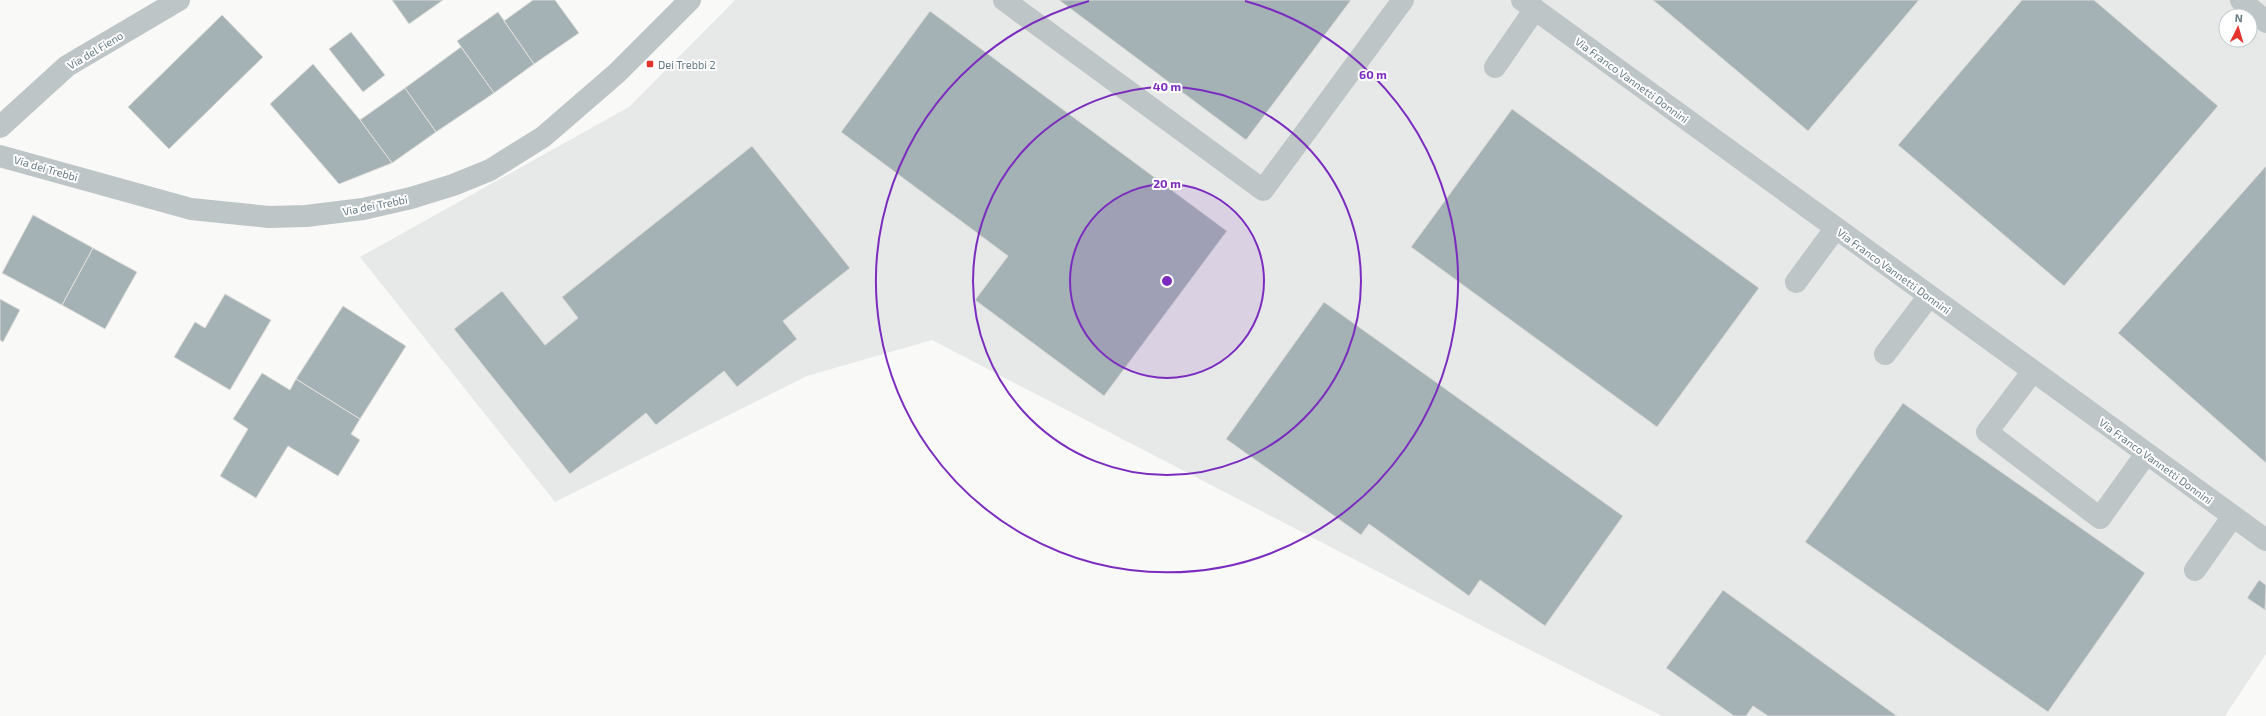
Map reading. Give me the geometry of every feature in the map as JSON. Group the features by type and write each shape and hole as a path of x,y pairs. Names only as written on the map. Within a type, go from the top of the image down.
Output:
{"street":[{"name":"Via del Fieno","path":"0,127 67,66 179,0"},
{"name":"Via dei Trebbi","path":"0,156 191,209 269,217 306,216 370,208 453,186 490,170 543,137 618,73 690,0"},
{"path":"1004,0 1263,190 1403,0"},
{"path":"2241,0 2266,22"},
{"path":"1495,67 1528,5"},
{"name":"Via Franco Vannetti Donnini","path":"1528,5 2266,540"},
{"path":"1796,282 1835,229"},
{"path":"1885,354 1929,296"},
{"path":"2033,371 1987,432 2100,518 2146,454"},
{"path":"2195,570 2233,516"}],"shaded area":[{"path":"735,0 2266,0 2266,654 2225,716 1662,716 1494,632 932,340 807,376 555,502 360,257 629,107"}],"building":[{"path":"392,0 443,0 409,24"},
{"path":"533,0 555,0 579,33 534,64 504,21"},
{"path":"1059,0 1351,0 1246,140"},
{"path":"1653,0 1919,0 1808,131"},
{"path":"2022,0 2094,0 2218,106 2064,286 1898,145"},
{"path":"930,11 1227,231 1104,396 975,300 1008,256 841,132"},
{"path":"498,12 534,64 494,93 457,41"},
{"path":"222,15 263,57 169,149 128,107"},
{"path":"351,32 385,75 363,92 329,49"},
{"path":"461,47 494,93 436,132 405,88"},
{"path":"313,64 360,120 392,163 339,184 270,104"},
{"path":"405,88 436,132 392,163 360,120"},
{"path":"1512,109 1759,288 1657,427 1411,247"},
{"path":"752,146 850,268 783,321 797,339 737,387 724,371 656,425 646,413 570,474 454,329 502,291 545,345 578,318 562,297"},
{"path":"2266,166 2266,463 2118,333"},
{"path":"33,215 93,248 62,305 2,273"},
{"path":"93,248 137,272 105,329 62,305"},
{"path":"225,294 271,320 230,390 174,357 195,322 205,328"},
{"path":"0,299 20,310 3,342 0,340"},
{"path":"1324,302 1623,516 1545,626 1480,580 1469,596 1369,524 1361,535 1226,439"},
{"path":"343,306 406,346 360,419 296,379"},
{"path":"262,373 290,390 296,379 360,419 351,434 360,440 338,476 288,446 256,498 220,476 248,429 233,419"},
{"path":"1903,403 2145,573 2048,712 1805,542"},
{"path":"2259,580 2266,585 2265,610 2247,598"},
{"path":"1723,590 1897,716 1768,716 1753,706 1746,716 1734,716 1666,668"}],"place":[{"name":"Dei Trebbi 2","path":"650,64"}]}
